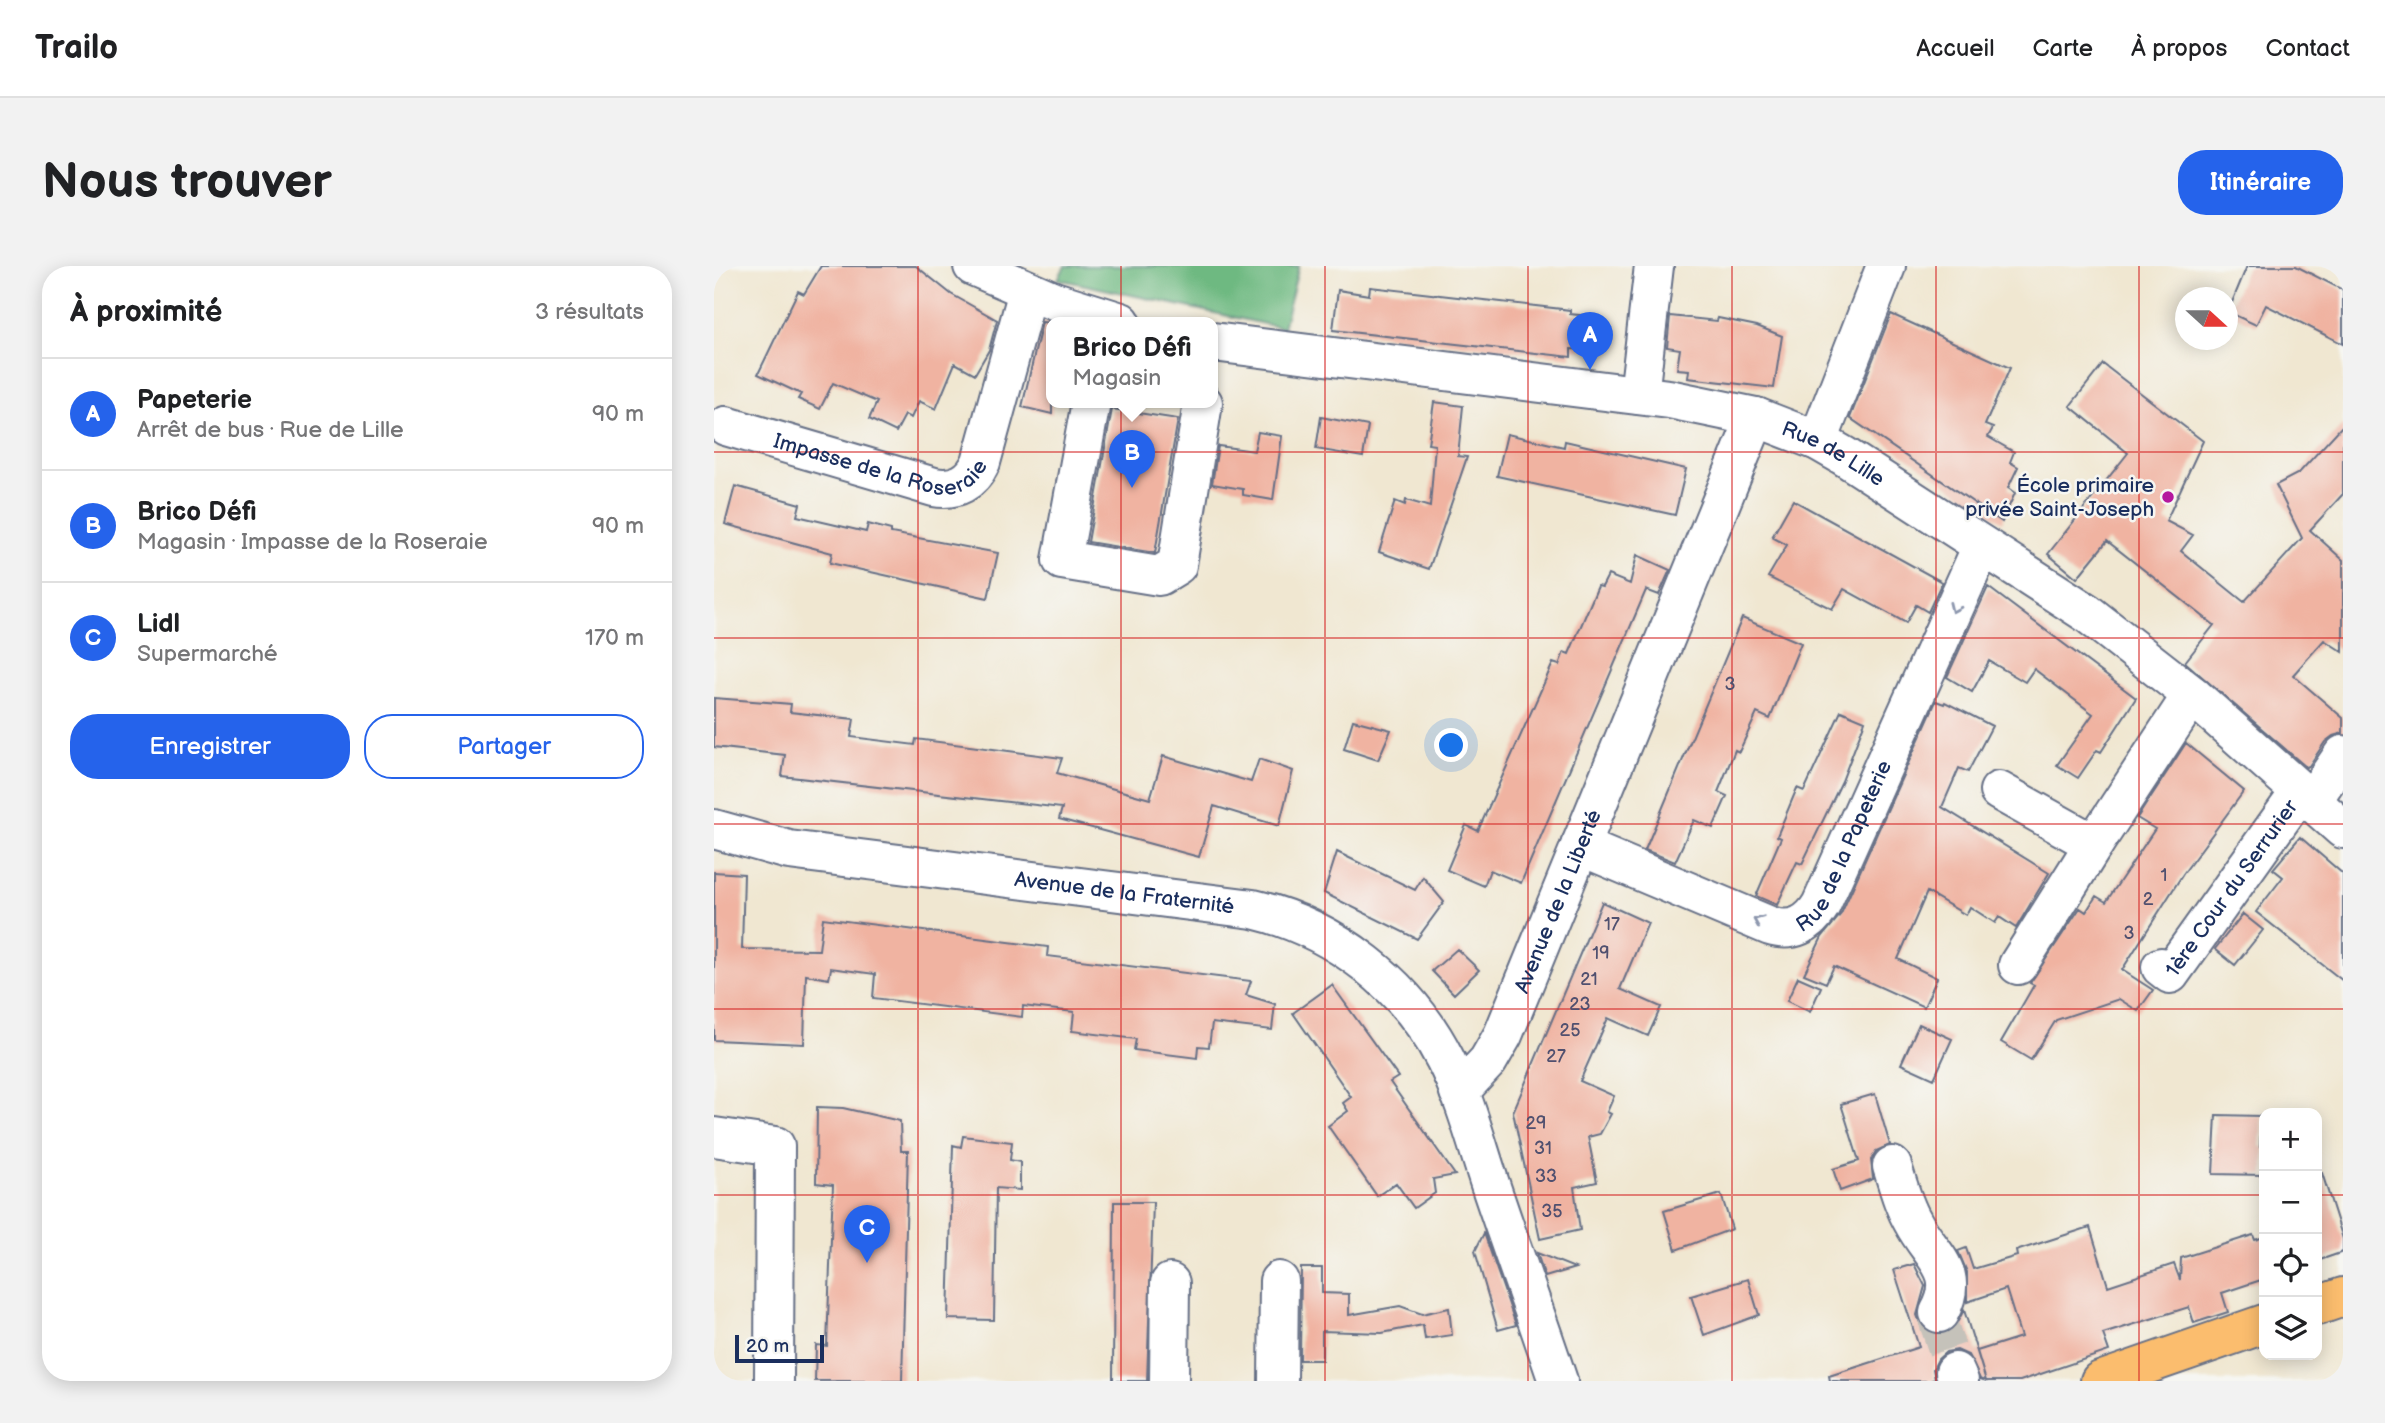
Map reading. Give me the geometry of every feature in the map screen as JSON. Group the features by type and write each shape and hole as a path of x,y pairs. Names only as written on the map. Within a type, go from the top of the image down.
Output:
{"main road":[{"path":"2322,1304 2343,1297"},
{"path":"2101,1381 2259,1326"}],"street":[{"path":"973,266 1028,291 1099,317"},
{"path":"1818,441 1886,266"},
{"path":"1639,395 1648,267"},
{"name":"Impasse de la Roseraie","path":"726,426 934,487 959,486 973,476 981,462 1028,291"},
{"name":"Rue de Lille","path":"1218,343 1294,355 1707,405 1756,417 1818,441 2087,613 2192,695 2343,829"},
{"path":"1090,408 1062,560 1159,576 1177,565 1200,408"},
{"name":"Avenue de la Liberté","path":"1460,1093 1488,1061 1503,1035 1756,417"},
{"name":"Rue de la Papeterie","path":"1580,846 1770,926 1789,929 1809,921 1821,905 1982,546"},
{"path":"2018,965 2192,695"},
{"path":"2305,797 2343,755"},
{"path":"1999,791 2094,844"},
{"name":"1ère Cour du Serrurier","path":"2161,967 2170,974 2305,797"},
{"name":"Avenue de la Fraternité","path":"714,829 789,850 1253,909 1284,917 1344,948 1402,997 1434,1039 1460,1093"},
{"path":"1460,1093 1558,1381"},
{"path":"714,1137 775,1146 774,1381"},
{"path":"1892,1166 1912,1222 1947,1273 1948,1291 1939,1313"},
{"path":"1278,1381 1279,1281"},
{"path":"1169,1381 1170,1283"}],"green space":[{"path":"1065,266 1299,266 1283,328 1058,279"}],"building":[{"path":"821,266 916,266 951,294 997,320 989,350 975,374 955,363 936,409 919,401 911,418 905,415 896,432 869,419 877,402 833,383 820,409 798,399 801,394 758,374 798,291 804,294"},
{"path":"2247,266 2296,266 2343,290 2343,344 2266,305 2256,325 2238,317 2238,288"},
{"path":"1370,287 1570,310 1570,314 1588,316 1583,350 1571,349 1571,357 1333,330 1338,290 1369,295"},
{"path":"1891,314 2010,368 1985,425 1993,428 1988,437 2014,452 2010,462 2018,467 2008,488 2015,493 2002,522 1850,418"},
{"path":"1670,316 1717,321 1718,318 1757,326 1782,336 1774,388 1688,378 1689,370 1677,369 1680,349 1667,347"},
{"path":"1042,322 1046,322 1046,408 1052,408 1052,414 1022,407"},
{"path":"2103,364 2203,441 2166,521 2193,535 2181,551 2244,602 2302,538 2276,485 2299,473 2343,425 2343,494 2310,530 2343,560 2343,652 2324,640 2293,675 2343,718 2343,733 2325,742 2309,766 2306,767 2185,662 2214,625 2107,541 2077,578 2048,554 2128,453 2070,406"},
{"path":"1434,402 1463,406 1458,456 1467,457 1429,569 1379,552 1395,501 1405,505 1406,500 1430,507 1435,445 1428,444"},
{"path":"1112,409 1178,419 1155,553 1088,542"},
{"path":"1321,417 1368,426 1363,457 1316,449"},
{"path":"1258,432 1282,436 1273,500 1243,495 1243,489 1212,484 1218,446 1254,451"},
{"path":"1507,434 1564,447 1565,441 1686,469 1675,515 1497,476"},
{"path":"735,486 800,504 797,516 866,532 868,524 891,530 891,533 998,553 988,598 830,563 832,553 725,524"},
{"path":"1793,500 1942,582 1928,612 1916,605 1906,623 1844,589 1832,609 1768,577 1787,545 1772,537"},
{"path":"1637,555 1670,570 1659,595 1646,590 1521,883 1490,870 1484,886 1447,870 1466,825 1478,831 1553,663 1559,665 1564,652 1569,654 1598,586 1602,587 1608,575 1630,584"},
{"path":"1988,587 2136,698 2101,752 2097,750 2078,778 2057,765 2093,714 2034,669 2025,682 1989,661 1972,692 1947,677"},
{"path":"1742,618 1801,643 1770,719 1757,713 1739,752 1735,750 1718,792 1727,796 1713,828 1694,820 1675,862 1645,850"},
{"path":"714,698 791,704 790,712 854,719 851,737 915,745 916,739 1062,758 1057,773 1150,799 1163,756 1251,782 1259,759 1293,771 1279,826 1214,806 1199,857 1059,819 1062,808 782,776 785,755 714,747"},
{"path":"1936,701 1945,702 1992,726 1968,772 1959,768 1942,807 2049,873 2016,928 1999,917 1995,923 1970,907 1966,915 1927,892 1898,959 1937,978 1924,1007 1834,966 1826,983 1804,974 1822,937 1841,914"},
{"path":"1841,711 1865,721 1842,781 1802,864 1797,862 1777,905 1756,896 1781,838 1777,836 1797,788 1804,791"},
{"path":"1353,720 1391,730 1378,760 1344,749"},
{"path":"2186,743 2244,791 2183,874 2122,970 2153,990 2138,1011 2119,999 2056,1020 2031,1060 2001,1042 2034,985 2030,983 2080,908 2086,912 2096,896 2106,902 2155,829 2137,818"},
{"path":"2300,837 2343,874 2343,981 2256,912 2283,877 2273,869"},
{"path":"1337,852 1415,890 1423,877 1444,902 1417,939 1324,893"},
{"path":"714,872 744,874 742,949 819,950 823,918 1048,947 1047,956 1251,981 1246,995 1275,1004 1272,1030 1212,1023 1209,1047 1198,1046 1197,1058 1134,1050 1136,1039 1072,1031 1074,1012 1023,1006 1022,1017 873,998 875,974 831,968 829,979 806,975 804,1044 714,1040"},
{"path":"1602,902 1648,923 1620,989 1661,1007 1648,1036 1608,1018 1580,1081 1614,1096 1607,1112 1611,1114 1600,1134 1588,1137 1597,1182 1574,1187 1580,1230 1540,1239 1513,1112"},
{"path":"2243,914 2263,930 2235,965 2215,949"},
{"path":"1457,949 1479,970 1454,994 1432,971"},
{"path":"1798,977 1821,987 1810,1012 1787,1001"},
{"path":"1332,985 1398,1077 1390,1082 1455,1175 1433,1179 1435,1193 1414,1208 1396,1183 1377,1196 1328,1126 1348,1111 1343,1103 1351,1097 1293,1013"},
{"path":"1919,1024 1952,1039 1934,1079 1901,1064"},
{"path":"1875,1094 1890,1145 1876,1151 1871,1160 1873,1179 1840,1191 1833,1169 1859,1161 1841,1104"},
{"path":"817,1107 843,1108 900,1121 901,1151 908,1151 902,1381 815,1381 816,1345 827,1346 833,1185 816,1183"},
{"path":"2216,1115 2259,1116 2259,1175 2213,1174"},
{"path":"963,1136 1012,1142 1010,1160 1020,1162 1020,1190 996,1188 994,1320 948,1319 953,1145 961,1147"},
{"path":"2322,1173 2343,1239 2343,1252 2322,1259"},
{"path":"1721,1194 1732,1229 1676,1250 1664,1211"},
{"path":"1114,1202 1153,1202 1147,1381 1113,1381"},
{"path":"2090,1227 2108,1286 2174,1264 2180,1280 2181,1258 2253,1235 2255,1240 2259,1239 2259,1281 2222,1293 2228,1312 2194,1323 2189,1307 2103,1334 2109,1351 2020,1381 1986,1381 1977,1351 2021,1337 2006,1289 1967,1302 1967,1272 1958,1251 1966,1248 1973,1269 2017,1256 2016,1251"},
{"path":"1484,1233 1516,1325 1498,1330 1475,1251"},
{"path":"1537,1253 1575,1268 1545,1277"},
{"path":"1914,1264 1925,1286 1917,1315 1921,1326 1930,1333 1942,1335 1953,1330 1964,1310 1986,1381 1980,1379 1968,1355 1957,1350 1946,1352 1938,1359 1933,1369 1935,1379 1930,1381 1830,1381 1829,1376 1919,1347 1894,1270"},
{"path":"1301,1268 1322,1268 1322,1293 1349,1294 1349,1315 1400,1306 1422,1314 1449,1308 1452,1335 1425,1339 1423,1325 1382,1333 1322,1331 1322,1360 1300,1360"},
{"path":"1748,1279 1759,1315 1704,1335 1691,1296"}],"tunnel":[{"path":"1939,1313 1938,1322 1955,1372"}],"place":[{"name":"Papeterie","path":"1590,370"},
{"name":"Brico Défi","path":"1132,488"},
{"name":"École primaire privée Saint-Joseph","path":"2168,497"},
{"name":"Lidl","path":"867,1263"}]}
